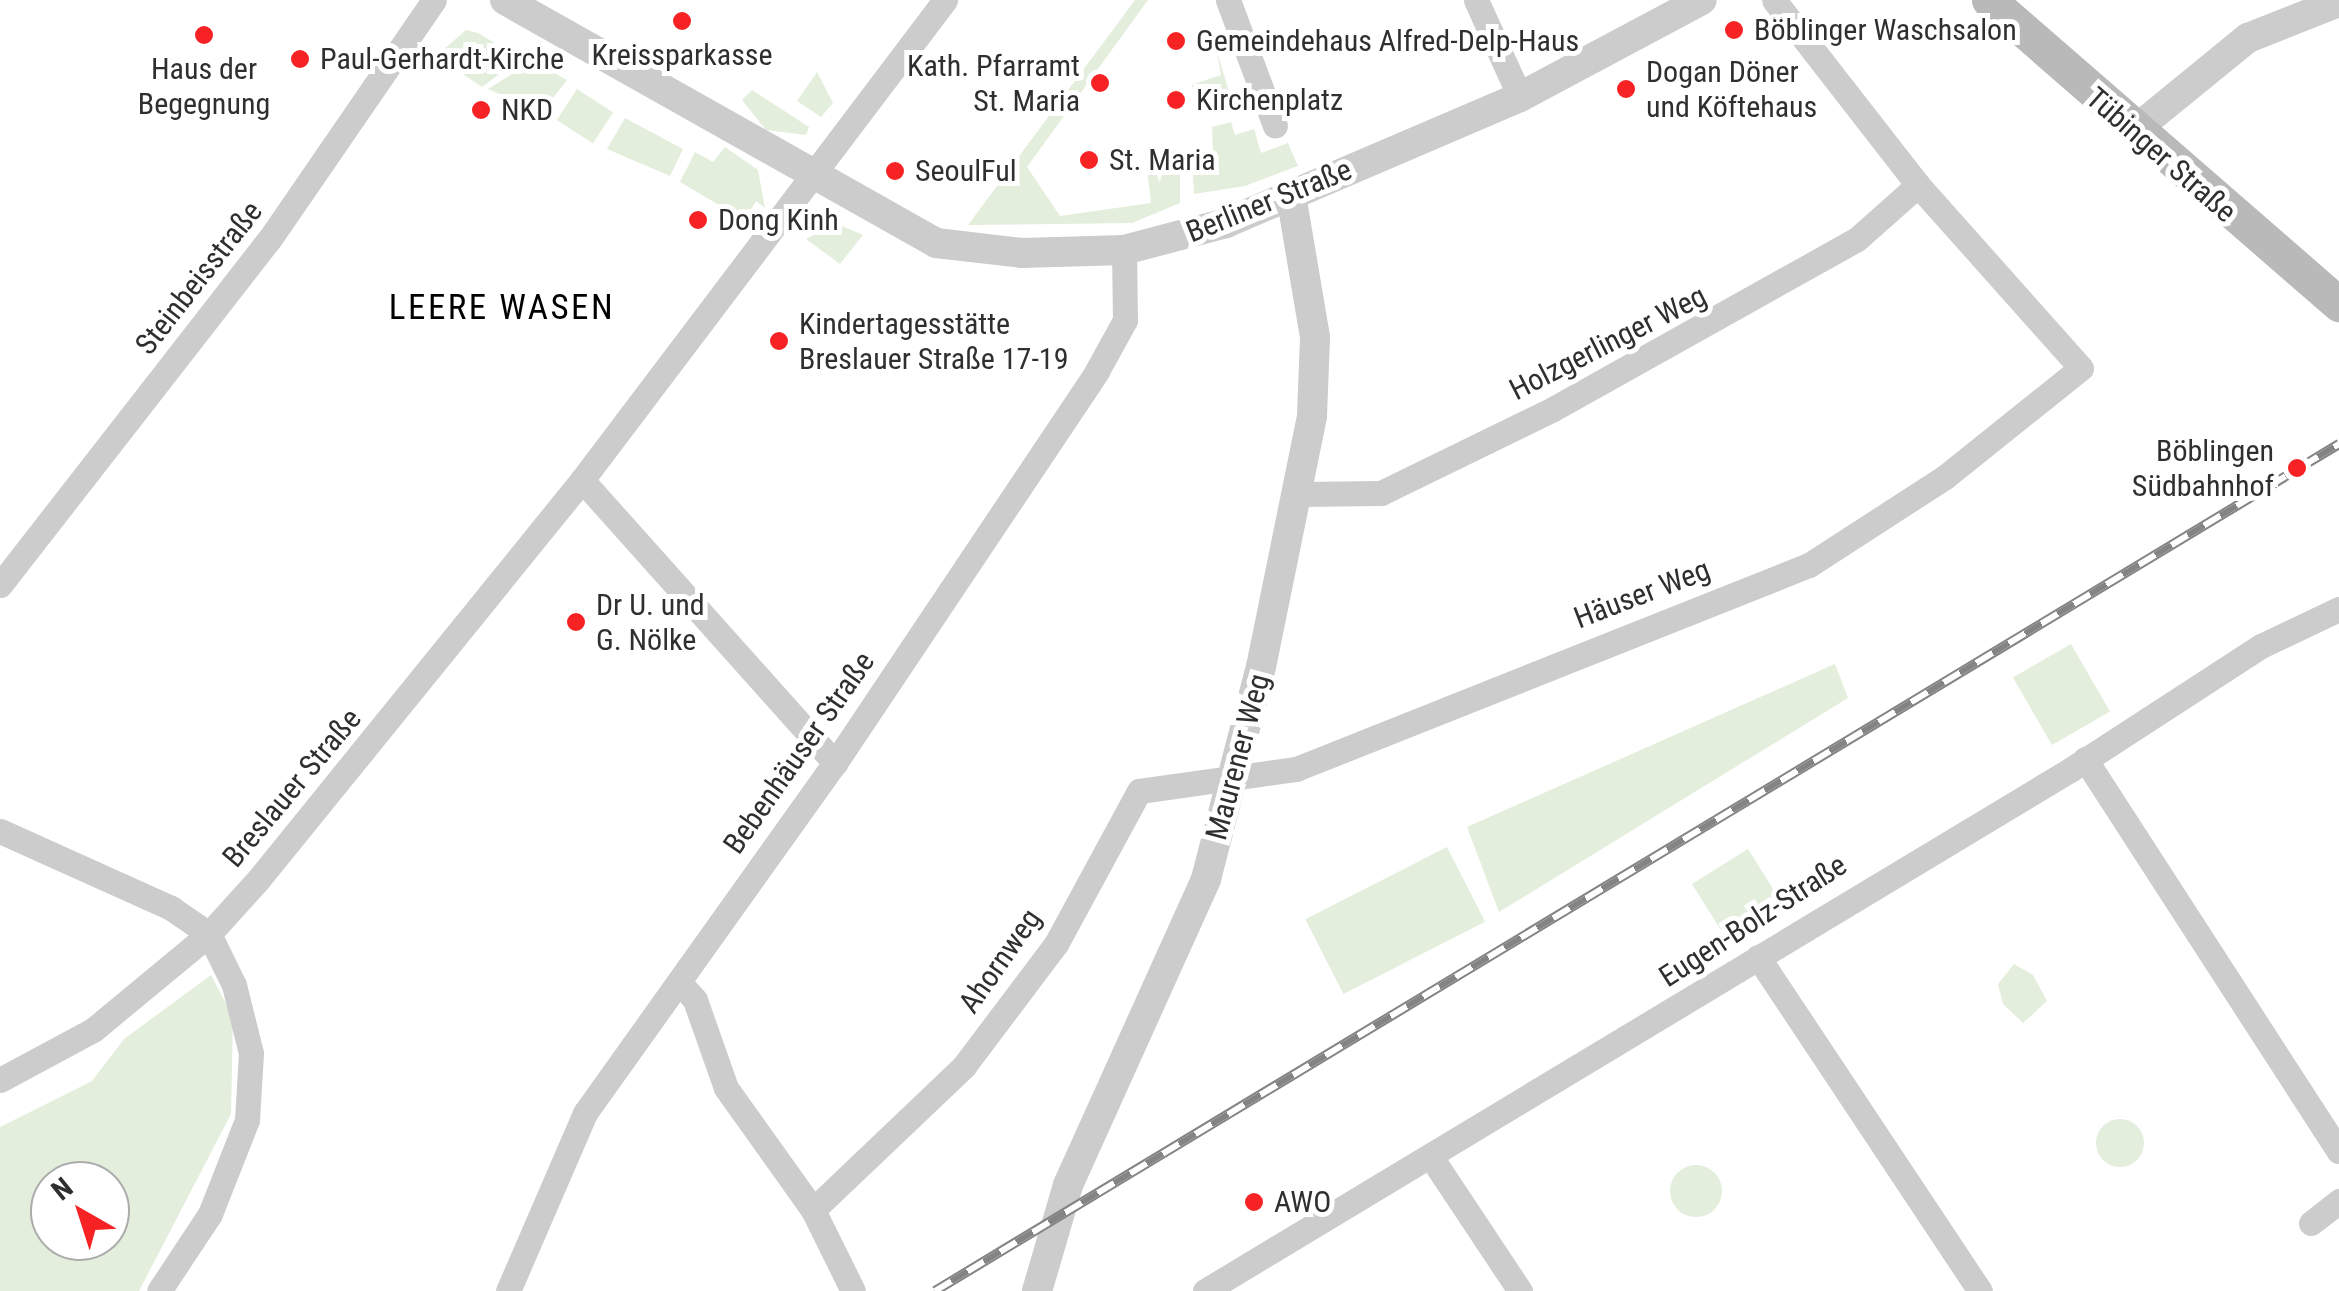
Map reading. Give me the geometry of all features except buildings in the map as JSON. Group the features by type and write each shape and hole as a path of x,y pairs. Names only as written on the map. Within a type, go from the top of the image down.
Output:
{"main road":[{"name":"Tübinger Straße","path":"1989,0 2134,130 2339,304"}],"street":[{"name":"Steinbeisstraße","path":"0,585 292,210 434,0"},
{"name":"Berliner Straße","path":"504,0 814,179 936,244 1022,253 1124,250 1192,235 1520,97 1702,0"},
{"name":"Breslauer Straße","path":"0,1080 93,1030 210,934 582,480 814,179 945,0"},
{"path":"1228,0 1275,126"},
{"path":"1476,0 1520,97"},
{"path":"1774,0 1918,185"},
{"path":"2134,130 2248,38 2339,2"},
{"name":"Häuser Weg","path":"1233,780 1296,769 1809,564 2042,402 2081,368 1918,185"},
{"name":"Holzgerlinger Weg","path":"1300,494 1380,494 1553,410 1856,240 1918,185"},
{"name":"Maurener Weg","path":"1037,1291 1068,1185 1200,894 1233,780 1300,494 1315,337 1302,226 1291,195"},
{"name":"Bebenhäuser Straße","path":"508,1291 585,1114 835,763 1097,371 1125,320 1124,250"},
{"path":"582,480 835,763"},
{"name":"Eugen-Bolz-Straße","path":"1206,1291 2085,759 2260,646 2339,609"},
{"path":"2085,759 2339,1151"},
{"name":"Ahornweg","path":"813,1210 894,1142 964,1066 1056,944 1139,791 1160,782 1233,780"},
{"path":"0,831 171,908 210,934 245,1021 247,1120 210,1214 159,1291"},
{"path":"1758,957 1980,1291"},
{"path":"680,982 695,1000 726,1088 813,1210 853,1291"},
{"path":"1431,1156 1520,1291"},
{"path":"2311,1223 2339,1201"}],"green space":[{"path":"1135,0 1148,0 1027,167 1060,216 1151,203 1145,151 1159,149 1180,170 1180,203 1132,223 968,225"},
{"path":"466,30 520,58 482,87 436,56"},
{"path":"1216,49 1232,101 1245,97 1248,104 1211,114 1191,85 1221,75"},
{"path":"533,61 567,80 542,112 488,89"},
{"path":"817,72 833,103 821,117 797,101"},
{"path":"577,89 613,112 593,143 557,120"},
{"path":"752,90 809,127 806,135 766,130 742,100"},
{"path":"625,118 683,149 670,176 607,149"},
{"path":"1231,122 1235,135 1254,129 1261,153 1288,143 1298,166 1245,186 1194,194 1192,163 1213,150 1212,127"},
{"path":"725,147 758,170 765,208 756,201 750,211 729,211 680,182 695,152 713,162"},
{"path":"835,223 863,235 840,264 806,239"},
{"path":"2071,644 2110,712 2052,745 2013,678"},
{"path":"1835,664 1848,698 1499,912 1467,827"},
{"path":"1447,847 1485,922 1343,994 1305,919"},
{"path":"1748,849 1777,895 1721,930 1692,884"},
{"path":"2014,964 2033,975 2047,1001 2023,1023 2003,1004 1998,984"},
{"path":"211,975 233,1017 231,1114 139,1291 0,1291 0,1127 92,1081 124,1039"},
{"path":"2120,1119 2137,1126 2144,1143 2137,1160 2120,1167 2103,1160 2096,1143 2103,1126"},
{"path":"1696,1165 1714,1173 1722,1191 1714,1209 1696,1217 1678,1209 1670,1191 1678,1173"}],"railway":[{"path":"935,1291 2339,444"}],"place":[{"name":"Kreissparkasse","path":"682,21"},
{"name":"Böblinger Waschsalon","path":"1734,30"},
{"name":"Haus der Begegnung","path":"204,35"},
{"name":"Gemeindehaus Alfred-Delp-Haus","path":"1176,41"},
{"name":"Paul-Gerhardt-Kirche","path":"300,59"},
{"name":"Kath. Pfarramt St. Maria","path":"1100,83"},
{"name":"Dogan Döner und Köftehaus","path":"1626,89"},
{"name":"Kirchenplatz","path":"1176,100"},
{"name":"NKD","path":"481,110"},
{"name":"St. Maria","path":"1089,160"},
{"name":"SeoulFul","path":"895,171"},
{"name":"Dong Kinh","path":"698,220"},
{"name":"Kindertagesstätte Breslauer Straße 17-19","path":"779,341"},
{"name":"Böblingen Südbahnhof","path":"2297,468"},
{"name":"Dr U. und G. Nölke","path":"576,622"},
{"name":"AWO","path":"1254,1202"}],"district":[{"name":"LEERE WASEN","path":"502,308"}]}
